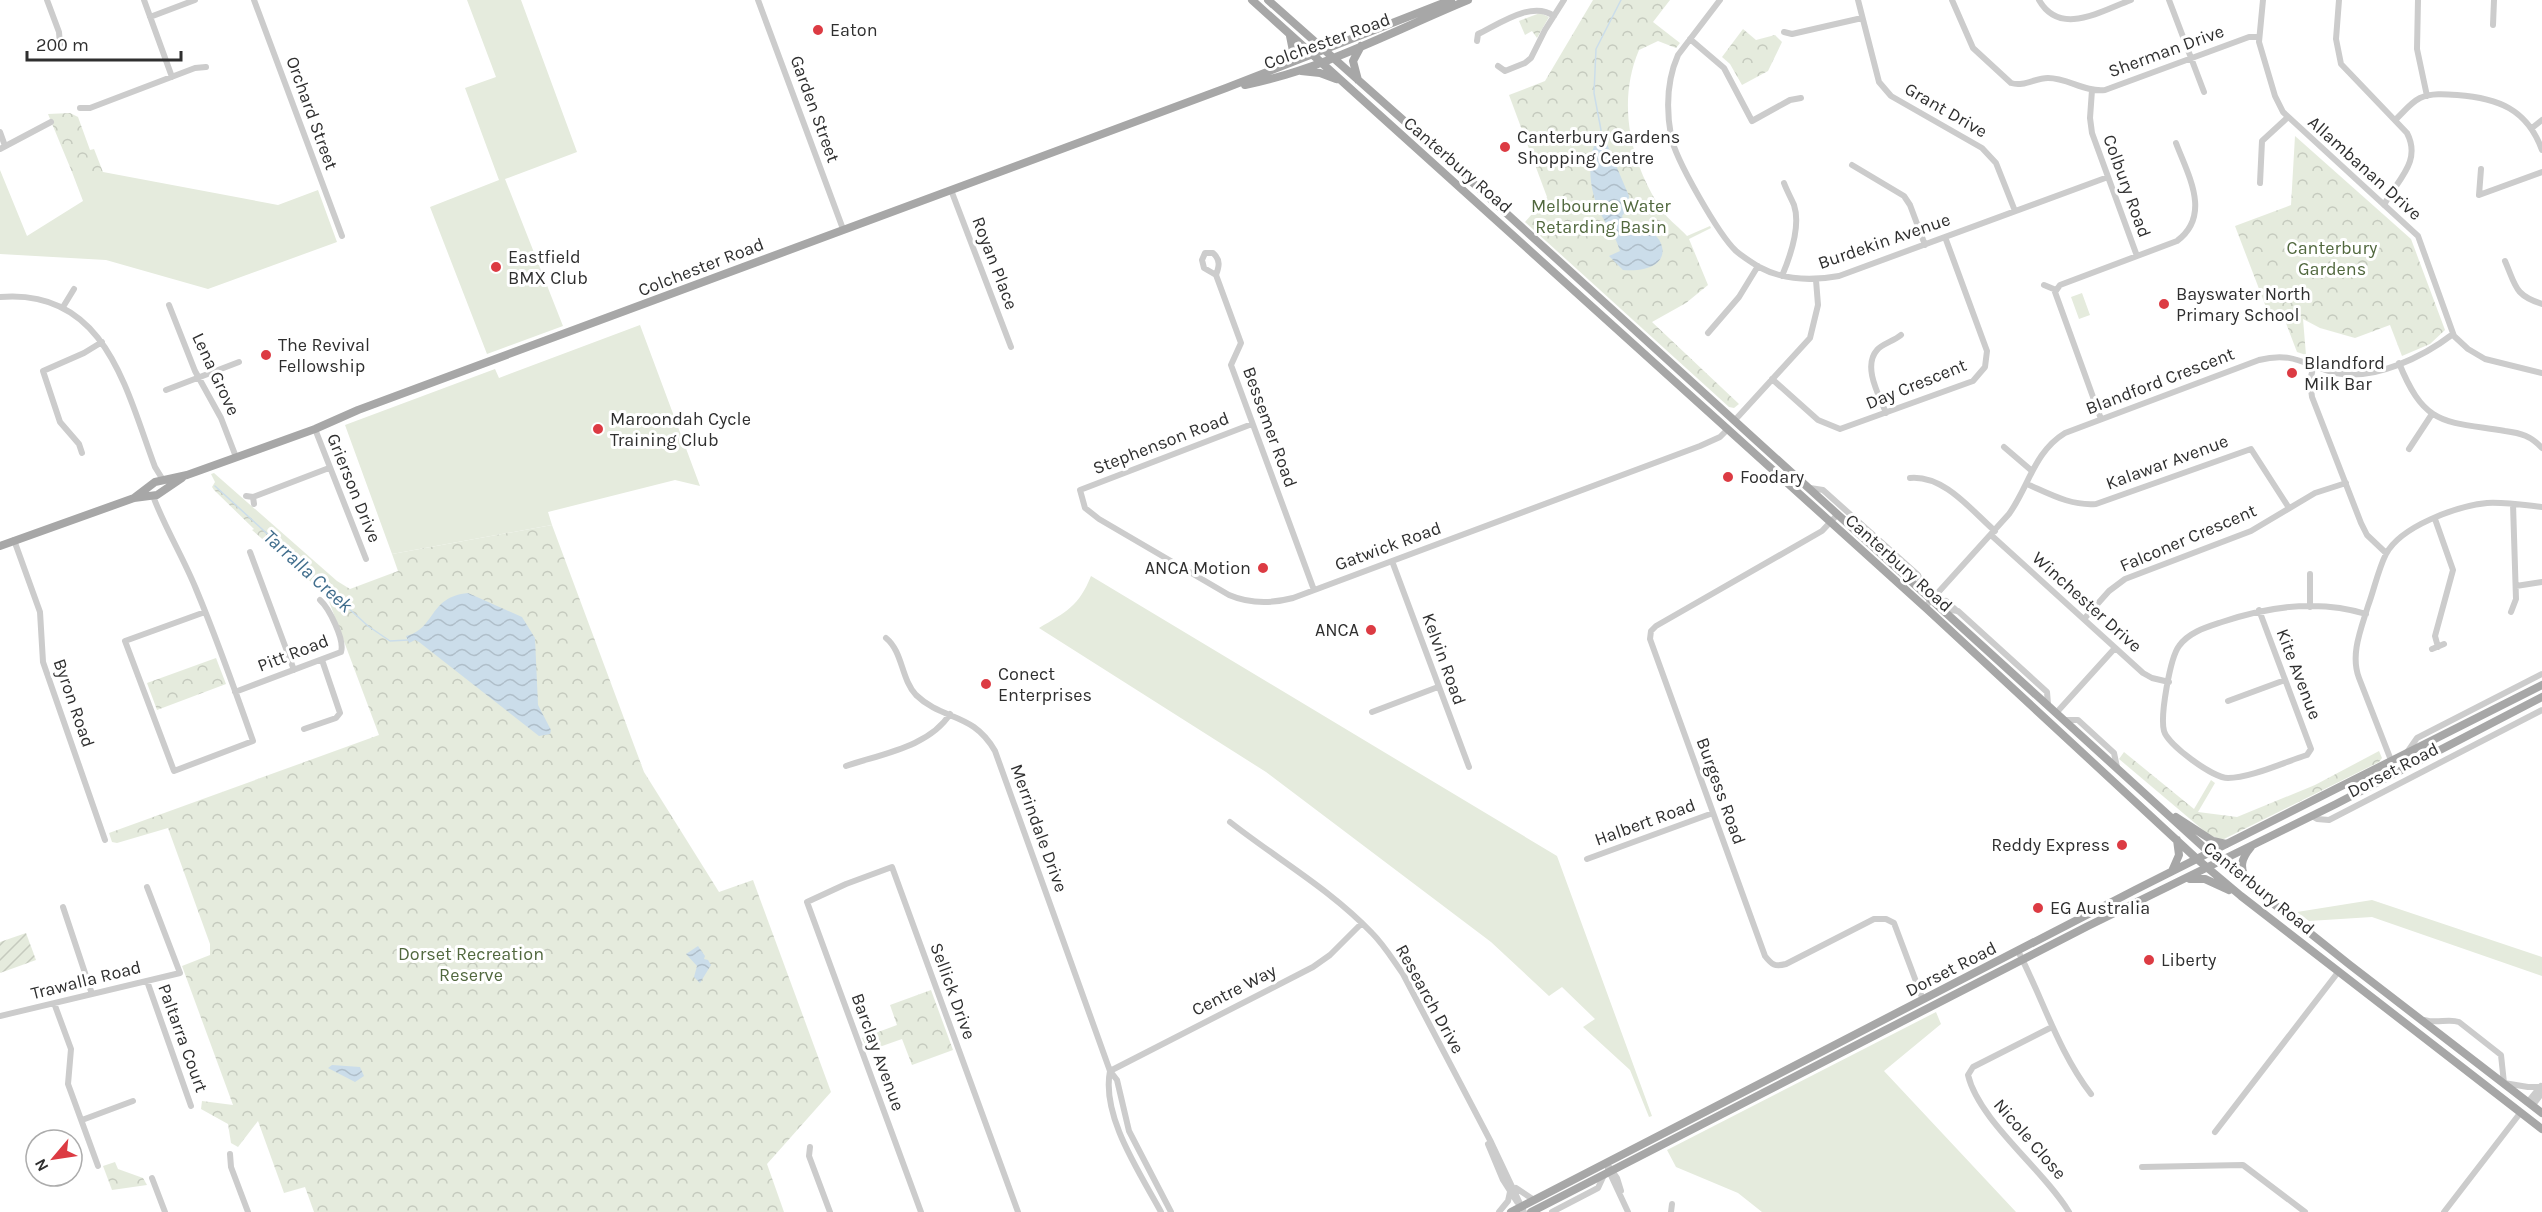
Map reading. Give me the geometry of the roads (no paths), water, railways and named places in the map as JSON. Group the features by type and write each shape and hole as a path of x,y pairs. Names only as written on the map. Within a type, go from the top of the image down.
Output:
{"main road":[{"name":"Canterbury Road","path":"1252,0 1621,331 2207,867 2241,896 2542,1129"},
{"name":"Canterbury Road","path":"1268,0 1360,84 1417,132 2048,704 2057,712 2067,716 2117,767 2219,861 2542,1113"},
{"name":"Colchester Road","path":"0,546 134,498 187,475 315,429 369,406 1226,88 1451,0"},
{"name":"Colchester Road","path":"1226,88 1297,71 1409,28 1468,0"},
{"path":"1282,66 1289,60 1293,51 1289,34"},
{"path":"1360,84 1355,75 1353,61 1361,46"},
{"path":"1297,71 1326,75 1345,85"},
{"path":"1405,139 1410,126"},
{"path":"1405,139 1417,132"},
{"path":"1621,331 1628,324"},
{"path":"1728,429 1735,420"},
{"name":"Dorset Road","path":"1511,1212 1522,1209 1534,1200 2171,872 2542,685"},
{"name":"Dorset Road","path":"1531,1212 2542,697"},
{"path":"2048,721 2057,712"},
{"path":"2155,803 2213,841 2226,844"},
{"path":"2171,872 2178,860 2177,840"},
{"path":"2249,884 2242,869 2242,858 2254,844"},
{"path":"2185,879 2205,879 2241,896"},
{"path":"1923,1000 1928,1008"},
{"path":"2398,1017 2405,1008"},
{"path":"2521,1112 2530,1104"}],"street":[{"path":"47,0 59,32 60,44"},
{"path":"144,0 172,77"},
{"path":"150,17 195,0"},
{"name":"Orchard Street","path":"254,0 342,236"},
{"name":"Garden Street","path":"758,0 843,229"},
{"path":"1498,66 1505,71 1528,61 1564,0"},
{"name":"Burdekin Avenue","path":"1720,0 1678,54 1670,75 1668,90 1672,142 1723,235 1736,250 1758,266 1782,276 1816,280 1839,276 2108,177"},
{"name":"Grant Drive","path":"1858,0 1879,82 1891,96 1989,154 1999,170 2015,211"},
{"name":"Sherman Drive","path":"1952,0 1969,43 1982,59 2011,83 2019,85 2049,78 2092,90 2109,89 2249,37 2258,37"},
{"path":"2039,0 2049,14 2069,20 2082,19 2131,0"},
{"path":"2169,0 2204,92"},
{"name":"Allambanan Drive","path":"2263,0 2258,37 2262,57 2275,96 2287,118 2415,233 2420,241 2453,334 2468,349 2485,359 2542,373"},
{"path":"2339,0 2336,39 2341,63 2395,120 2413,143 2413,156 2384,205"},
{"path":"2418,0 2416,49 2427,96"},
{"path":"2493,25 2494,0"},
{"path":"1477,38 1534,10 1542,10 1554,16"},
{"path":"1784,32 1792,34 1862,18"},
{"path":"1690,39 1724,68 1752,121 1790,100 1801,99"},
{"path":"80,108 90,108 195,68 206,67"},
{"name":"Colbury Road","path":"2092,90 2090,118 2092,133 2137,256"},
{"path":"2395,120 2414,102 2427,96 2445,94 2486,99 2508,107 2532,128 2542,150"},
{"path":"2260,183 2262,141 2287,118"},
{"path":"2532,128 2542,120"},
{"path":"0,132 3,148 51,122"},
{"path":"2101,419 2055,296 2056,290 2060,285 2177,241 2184,236 2194,220 2196,199 2176,143"},
{"path":"1852,165 1904,196 1910,205 1925,244"},
{"path":"2481,169 2479,195 2542,172"},
{"path":"1782,276 1795,231 1796,218 1794,206 1784,183"},
{"name":"Royan Place","path":"951,190 1011,347"},
{"path":"1475,200 1483,192"},
{"name":"Day Crescent","path":"1773,379 1818,420 1834,428 1845,428 1973,381 1982,372 1987,361 1987,351 1945,237"},
{"path":"2505,261 2517,290 2524,298 2542,304"},
{"path":"1708,333 1739,297 1758,266"},
{"name":"Bessemer Road","path":"1216,275 1241,343 1231,365 1314,590"},
{"path":"1735,420 1810,338 1818,305 1816,280"},
{"path":"2044,285 2056,290"},
{"path":"63,308 74,289"},
{"path":"0,297 32,298 63,308 91,329 116,363 155,467 159,508 205,612 253,741 174,771 125,641 205,612"},
{"name":"Lena Grove","path":"170,305 198,378 221,418 236,457"},
{"name":"Blandford Crescent","path":"1926,608 2018,502 2042,452 2060,436 2259,360 2281,357 2314,364 2334,372 2356,375 2426,353 2453,334"},
{"path":"1886,414 1872,375 1871,364 1878,349 1901,335"},
{"path":"35,374 84,353 102,342"},
{"path":"166,390 239,362"},
{"path":"2399,363 2410,389 2432,414 2445,421 2524,434 2542,448"},
{"path":"2314,364 2310,381 2312,397 2367,535 2386,553"},
{"path":"43,371 60,422 79,444 82,453"},
{"path":"2409,448 2432,414"},
{"name":"Stephenson Road","path":"1080,490 1252,424"},
{"name":"Grierson Drive","path":"315,429 366,559"},
{"name":"Gatwick Road","path":"1080,490 1085,508 1100,519 1229,595 1263,603 1283,601 1314,590 1700,446 1720,437 1728,429"},
{"path":"2004,447 2032,471"},
{"name":"Kalawar Avenue","path":"2027,484 2064,500 2097,504 2249,448 2254,451 2289,508"},
{"path":"251,499 329,468"},
{"name":"Winchester Drive","path":"1910,478 1921,477 1942,485 2143,673 2169,682"},
{"name":"Falconer Crescent","path":"2084,619 2109,591 2125,579 2251,531 2315,493 2346,483"},
{"name":"Canterbury Road","path":"1810,488 1823,490 1874,535 1918,576 1924,592"},
{"path":"2396,773 2357,673 2356,648 2386,553 2405,533 2477,504 2542,507"},
{"path":"2511,612 2515,604 2516,586 2514,504"},
{"name":"Burgess Road","path":"1838,514 1822,531 1656,626 1651,631 1650,639 1765,956 1772,965 1786,964 1874,919 1886,919 1894,923 1923,1000"},
{"path":"2435,519 2453,570 2435,636 2438,647"},
{"name":"Byron Road","path":"14,540 40,612 42,662 105,840"},
{"path":"250,552 294,670"},
{"name":"Kelvin Road","path":"1392,561 1469,767"},
{"path":"2310,574 2310,607"},
{"path":"2516,586 2542,582"},
{"name":"Pitt Road","path":"235,692 339,653 342,646 328,606 320,600"},
{"name":"Canterbury Road","path":"1946,601 2045,691 2048,704"},
{"path":"2169,682 2175,651 2184,640 2208,627 2259,610 2310,607 2343,609 2366,614"},
{"name":"Canterbury Road","path":"1943,609 1958,611"},
{"name":"Kite Avenue","path":"2169,682 2163,717 2166,737 2193,761 2215,775 2229,778 2243,776 2307,755 2311,749 2259,610"},
{"name":"Merrindale Drive","path":"886,638 895,649 909,685 916,695 930,706 981,730 995,751 1110,1071 1117,1080 1129,1131 1171,1212"},
{"path":"2057,712 2115,648"},
{"path":"304,729 336,718 340,713 322,660"},
{"name":"Dorset Road","path":"2406,754 2417,738 2542,674"},
{"path":"2228,701 2285,680"},
{"path":"1372,712 1438,687"},
{"name":"Dorset Road","path":"2312,816 2329,820 2542,710"},
{"path":"846,766 920,740 944,724 950,714"},
{"name":"Canterbury Road","path":"2067,716 2078,720 2114,753 2117,767"},
{"path":"2471,734 2486,738"},
{"name":"Halbert Road","path":"1587,859 1713,813"},
{"name":"Research Drive","path":"1230,822 1314,881 1362,923 1403,974 1510,1181 1522,1209"},
{"name":"Sellick Drive","path":"807,903 892,867 1018,1212"},
{"name":"Trawalla Road","path":"0,1016 180,973 147,887"},
{"name":"Barclay Avenue","path":"807,903 921,1212"},
{"path":"63,907 92,994"},
{"name":"Centre Way","path":"1110,1071 1313,967 1330,955 1362,923"},
{"path":"2018,951 2036,985 2052,1027 2073,1070 2091,1094"},
{"path":"2215,1132 2339,971"},
{"name":"Paltarra Court","path":"147,981 191,1106"},
{"path":"54,1003 71,1049 68,1084 98,1166"},
{"path":"2417,1017 2433,1023 2454,1021 2462,1025 2501,1055 2504,1083 2541,1088"},
{"name":"Nicole Close","path":"2052,1027 1974,1066 1968,1075 1985,1110 2059,1195 2069,1212"},
{"name":"Merrindale Drive","path":"1110,1071 1108,1082 1118,1129 1161,1212"},
{"path":"2530,1104 2541,1088"},
{"path":"82,1120 133,1101"},
{"path":"2444,1212 2521,1112"},
{"name":"Research Drive","path":"1475,1115 1510,1192 1522,1209"},
{"path":"810,1147 810,1156 830,1212"},
{"path":"230,1154 231,1167 248,1212"},
{"path":"1606,1163 1609,1173 1620,1185 1628,1212"},
{"path":"2142,1167 2243,1165 2305,1212"},
{"path":"1552,1212 1598,1188 1609,1173"},
{"path":"152,1178 165,1212"},
{"path":"1510,1181 1519,1192 1534,1200"},
{"path":"1499,1212 1508,1201 1510,1192"},
{"path":"1156,1204 1165,1200"},
{"path":"1671,1212 1672,1204"}],"water":[{"path":"1601,130 1629,196 1628,208 1622,216 1629,235 1645,228 1650,230 1661,243 1661,258 1649,267 1623,270 1609,256 1620,251 1598,207 1590,174 1592,152"},
{"path":"468,593 522,617 535,638 538,705 551,730 550,734 539,736 419,642 415,640 409,643 406,636 423,627 446,600"},
{"path":"698,946 705,956 704,959 708,960 711,965 700,983 694,977 697,966 686,954"},
{"path":"332,1065 360,1067 364,1076 355,1082 328,1068"}],"waterway":[{"path":"1601,130 1594,93 1596,49 1621,0"},
{"name":"Tarralla Creek","path":"215,486 368,626 390,641 408,640"}],"place":[{"name":"Eaton","path":"818,30"},
{"name":"Canterbury Gardens Shopping Centre","path":"1505,147"},
{"name":"Eastfield BMX Club","path":"496,267"},
{"name":"Bayswater North Primary School","path":"2164,304"},
{"name":"The Revival Fellowship","path":"266,355"},
{"name":"Blandford Milk Bar","path":"2292,373"},
{"name":"Maroondah Cycle Training Club","path":"598,429"},
{"name":"Foodary","path":"1728,477"},
{"name":"ANCA Motion","path":"1263,568"},
{"name":"ANCA","path":"1371,630"},
{"name":"Conect Enterprises","path":"986,684"},
{"name":"Reddy Express","path":"2122,845"},
{"name":"EG Australia","path":"2038,908"},
{"name":"Liberty","path":"2149,960"}],"park label":[{"name":"Melbourne Water Retarding Basin","path":"1601,216"},
{"name":"Canterbury Gardens","path":"2332,258"},
{"name":"Dorset Recreation Reserve","path":"471,964"}]}
